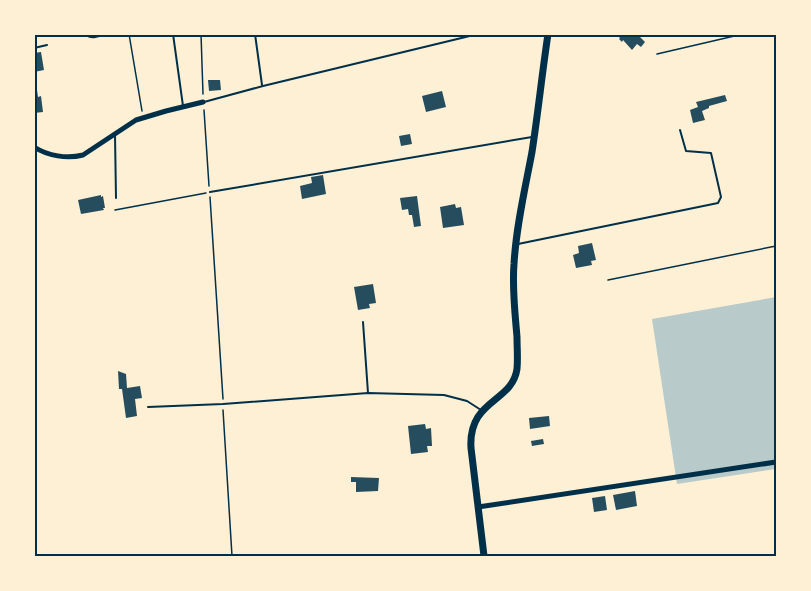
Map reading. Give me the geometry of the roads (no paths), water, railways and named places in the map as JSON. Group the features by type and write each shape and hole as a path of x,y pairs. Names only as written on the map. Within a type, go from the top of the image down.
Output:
{"main road":[{"path":"485,556 471,438 475,422 482,410 509,386 517,370 513,277 548,34"}],"street":[{"path":"34,147 46,154 79,156 136,120 203,102"},
{"path":"478,507 777,462"}],"lane":[{"path":"173,34 183,106"},
{"path":"255,34 262,86"},
{"path":"203,102 478,34"},
{"path":"34,48 47,45"},
{"path":"516,245 718,203 721,197 711,153 686,151 680,130"},
{"path":"115,135 116,198"},
{"path":"210,192 534,137"},
{"path":"363,322 368,393"},
{"path":"148,408 368,393 444,395 466,401 482,410"}]}
